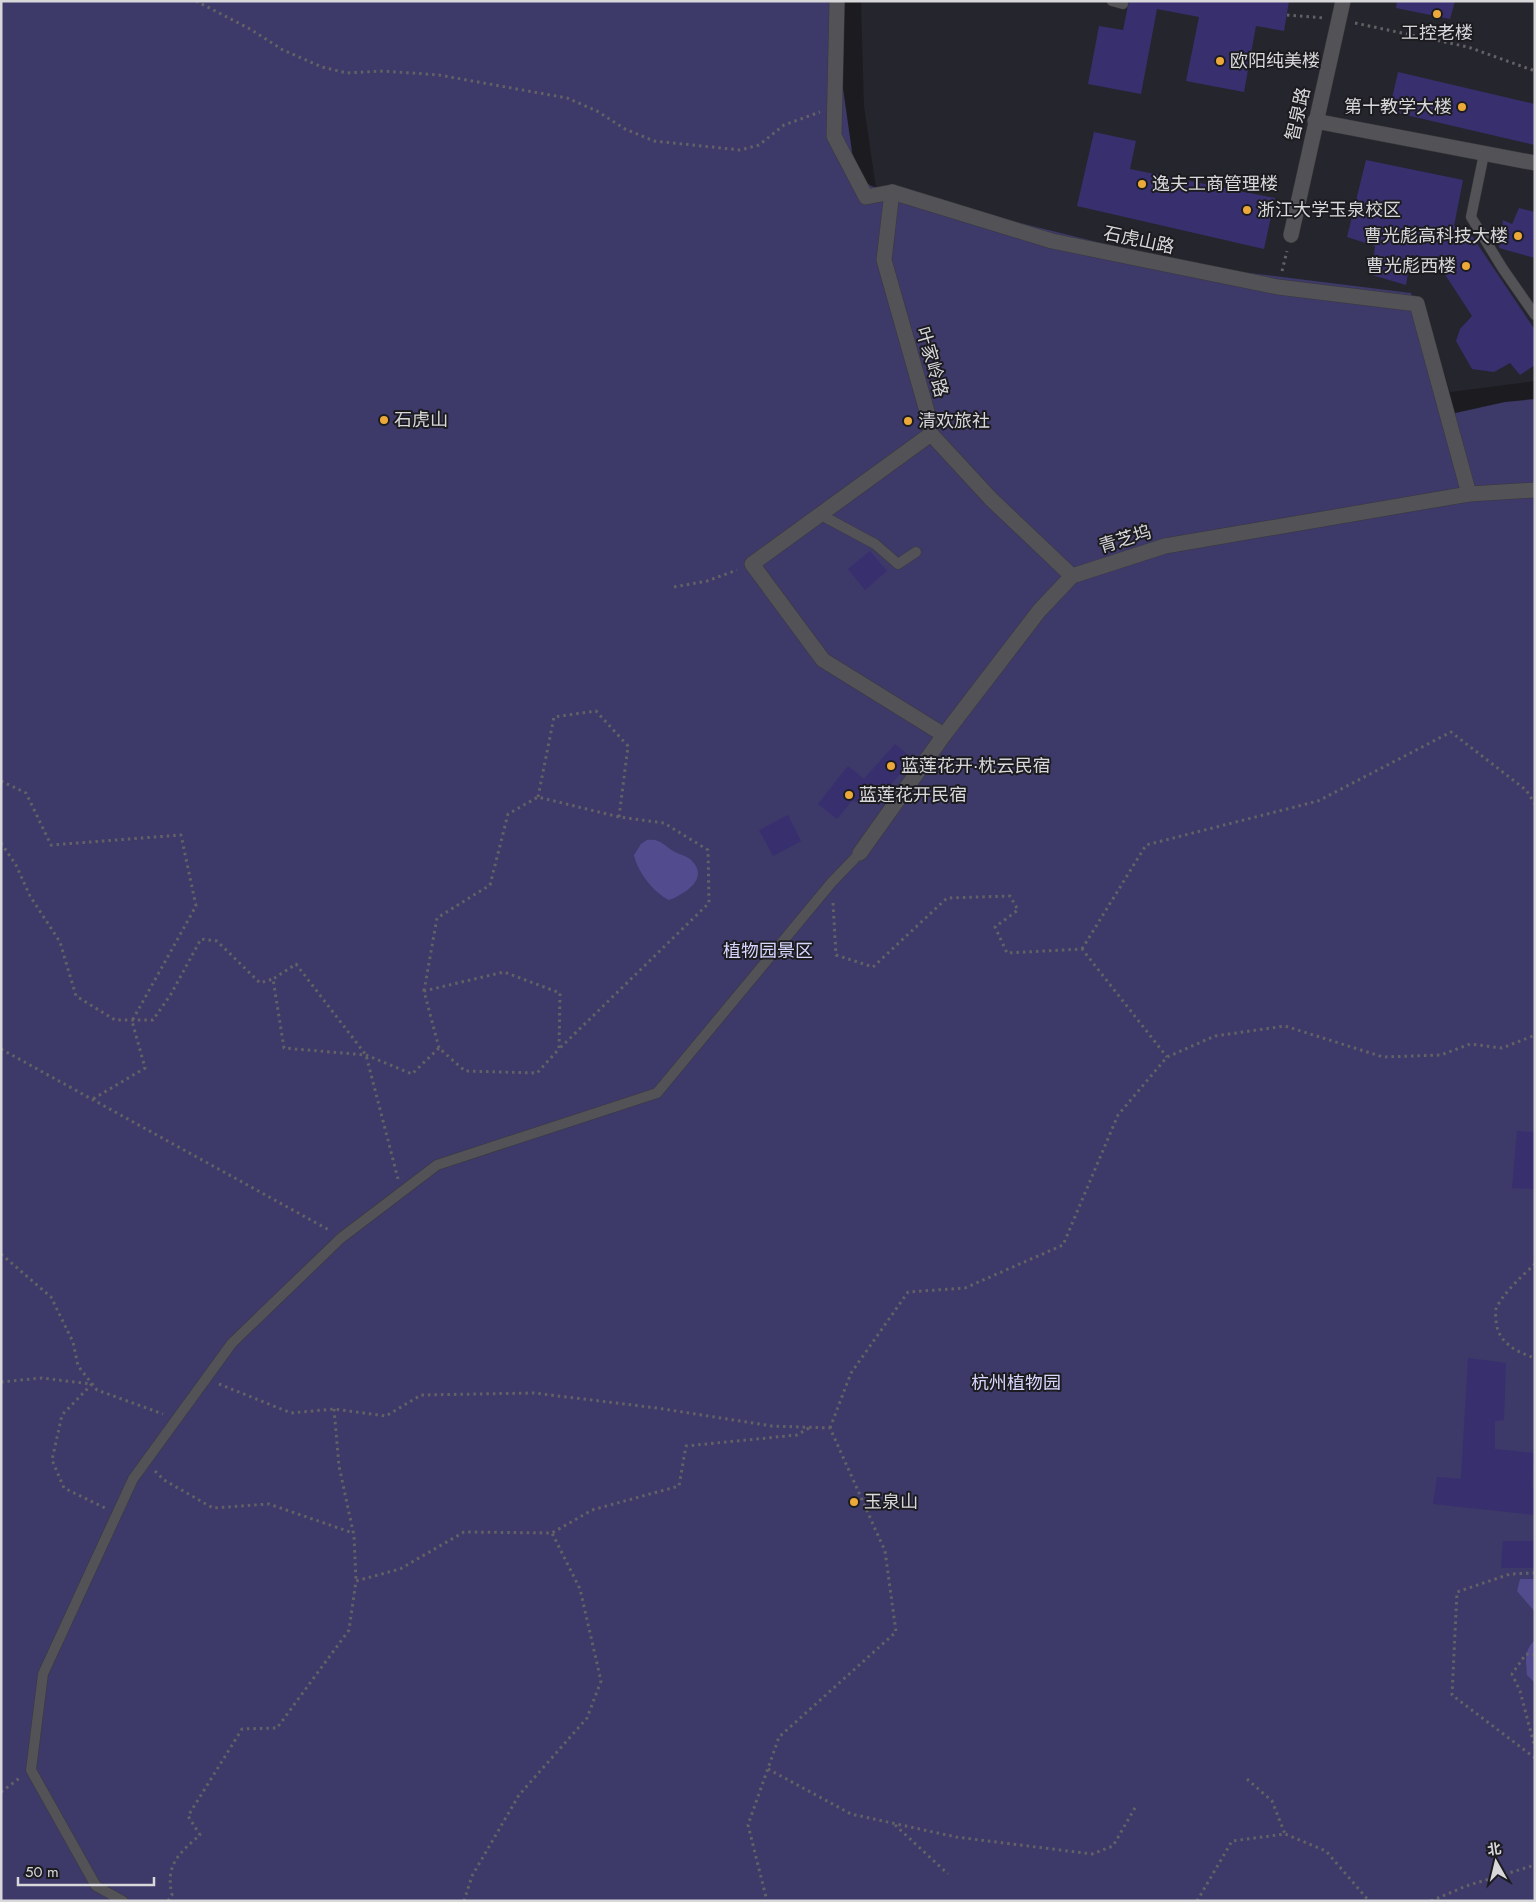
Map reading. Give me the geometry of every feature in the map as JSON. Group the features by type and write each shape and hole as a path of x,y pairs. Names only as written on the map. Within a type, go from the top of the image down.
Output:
{"street":[{"name":"石虎山路","path":"837,1 834,136 866,197 892,192 1052,241 1278,288 1417,304 1469,494"},
{"path":"1329,1 1339,20"},
{"name":"智泉路","path":"1291,236 1343,1"},
{"path":"1315,122 1535,163"},
{"name":"叶家岭路","path":"892,192 884,260 930,422 931,434"},
{"path":"944,735 823,660 752,564 931,434 991,499 1072,576"},
{"name":"青芝坞","path":"860,853 944,735 1039,611 1072,576 1165,546 1469,494 1535,490"}],"lane":[{"path":"1484,154 1471,217 1503,269 1535,314"},
{"path":"820,515 875,544 898,564 916,552"},
{"path":"123,1901 96,1886 31,1770 43,1674 132,1479 232,1343 341,1238 437,1165 657,1093 832,882 860,853"}],"path":[{"path":"196,1 250,29 283,50 322,67 347,73 382,71 439,75 567,98 597,111 625,129 654,141 740,150 759,145 784,125 818,112 834,111"},
{"path":"1287,15 1339,20 1468,47 1535,71"},
{"path":"1278,288 1291,236"},
{"path":"674,587 707,581 752,564"},
{"path":"538,797 554,717 596,711 628,746 619,817"},
{"path":"1082,949 1146,845 1318,801 1451,732 1526,790 1535,804"},
{"path":"1,781 26,793 51,845 180,835 196,906 132,1021 145,1068 93,1099"},
{"path":"538,797 619,817 664,823 708,850 708,903 536,1073 465,1071 439,1048 424,992 437,918 490,885 508,814 538,797"},
{"path":"1,843 16,865 30,896 60,942 76,996 115,1020 152,1020 171,994 201,939 217,941 260,983 273,979 296,964 366,1055 402,1192"},
{"path":"832,882 836,955 873,967 947,898 1010,896 1018,910 995,927 1007,953 1082,949"},
{"path":"1082,949 1167,1057"},
{"path":"424,992 504,972 560,993 559,1049"},
{"path":"273,979 284,1048 366,1055 412,1074 439,1048"},
{"path":"767,1901 748,1825 779,1737 896,1632 885,1551 830,1428 850,1373 908,1292 965,1288 1063,1244 1118,1115 1167,1057 1215,1036 1286,1026 1383,1057 1440,1055 1470,1044 1502,1048 1533,1036"},
{"path":"1,1049 341,1238"},
{"path":"1,1254 52,1298 73,1342 78,1366 97,1390 177,1418"},
{"path":"1535,1264 1516,1281 1495,1309 1496,1330 1504,1343 1520,1353 1535,1358"},
{"path":"1,1382 42,1378 92,1384"},
{"path":"206,1378 291,1413 334,1409 386,1416 421,1395 534,1393 657,1408 772,1426 830,1428"},
{"path":"92,1384 62,1415 52,1460 64,1488 116,1514"},
{"path":"168,1901 172,1895 168,1880 177,1854 200,1835 188,1816 242,1729 277,1728 349,1630 356,1581 353,1532 340,1466 334,1409"},
{"path":"356,1581 400,1569 464,1532 552,1533 592,1510 679,1486 686,1446 797,1435 810,1428"},
{"path":"145,1462 164,1480 213,1508 269,1504 353,1532"},
{"path":"464,1901 472,1876 518,1795 587,1718 601,1681 580,1590 552,1533"},
{"path":"1535,1573 1510,1574 1457,1592 1452,1695 1535,1758"},
{"path":"1535,1655 1526,1654 1512,1674 1520,1691 1535,1748"},
{"path":"768,1769 851,1814 956,1837 1092,1854 1113,1846 1136,1806"},
{"path":"1,1792 31,1770"},
{"path":"1247,1779 1272,1801 1285,1834"},
{"path":"894,1824 948,1874"},
{"path":"1198,1901 1232,1842 1285,1834 1326,1851 1369,1901"},
{"path":"1432,1901 1466,1886 1535,1866"}],"shaded area":[{"name":"浙江大学玉泉校区","path":"861,1 1535,1 1535,381 1450,392 1422,298 1272,280 1044,231 876,188 864,106"},
{"path":"647,840 659,841 692,861 697,868 698,874 696,880 687,890 669,900 663,897 647,881 634,855 641,844"},
{"path":"1520,1579 1535,1579 1535,1612 1517,1591"},
{"path":"1535,1640 1535,1683 1527,1675 1526,1660 1527,1652"}],"green space":[{"name":"植物园景区","path":"1,1 837,1 836,39 855,173 871,186 1194,266 1411,293 1442,416 1505,402 1535,399 1535,1901 1,1901"}],"building":[{"path":"1129,1 1289,1 1284,31 1256,26 1244,92 1186,81 1199,17 1157,9 1141,94 1088,84 1099,26 1123,30"},
{"name":"工控老楼","path":"1397,1 1455,1 1450,19 1396,8"},
{"name":"第十教学大楼","path":"1398,72 1535,104 1535,145 1389,111"},
{"name":"逸夫工商管理楼","path":"1094,132 1136,141 1130,169 1275,198 1264,249 1077,206"},
{"name":"曹光彪西楼","path":"1366,160 1463,180 1454,226 1470,233 1535,330 1535,365 1520,375 1510,363 1494,372 1472,369 1456,341 1460,329 1472,316 1435,259 1411,255 1406,285 1372,275 1375,246 1347,237"},
{"name":"曹光彪高科技大楼","path":"1519,208 1535,212 1535,258 1499,248 1503,220 1512,224"},
{"path":"870,551 887,571 865,590 848,569"},
{"path":"895,744 913,759 887,789 881,784 865,804 852,801 837,819 818,804 848,766 864,779"},
{"path":"788,815 801,841 773,856 759,830"},
{"path":"1517,1131 1535,1132 1535,1189 1512,1188"},
{"path":"1468,1358 1506,1363 1504,1420 1495,1421 1495,1449 1534,1453 1532,1488 1535,1488 1535,1515 1433,1504 1437,1477 1461,1479"},
{"path":"1503,1541 1535,1541 1535,1568 1501,1568"}],"place":[{"name":"工控老楼","path":"1437,14"},
{"name":"欧阳纯美楼","path":"1220,61"},
{"name":"第十教学大楼","path":"1462,107"},
{"name":"逸夫工商管理楼","path":"1142,184"},
{"name":"浙江大学玉泉校区","path":"1247,210"},
{"name":"曹光彪高科技大楼","path":"1518,236"},
{"name":"曹光彪西楼","path":"1466,266"},
{"name":"石虎山","path":"384,420"},
{"name":"清欢旅社","path":"908,421"},
{"name":"蓝莲花开·枕云民宿","path":"891,766"},
{"name":"蓝莲花开民宿","path":"849,795"},
{"name":"玉泉山","path":"854,1502"}],"park label":[{"name":"杭州植物园","path":"1016,1383"}]}
